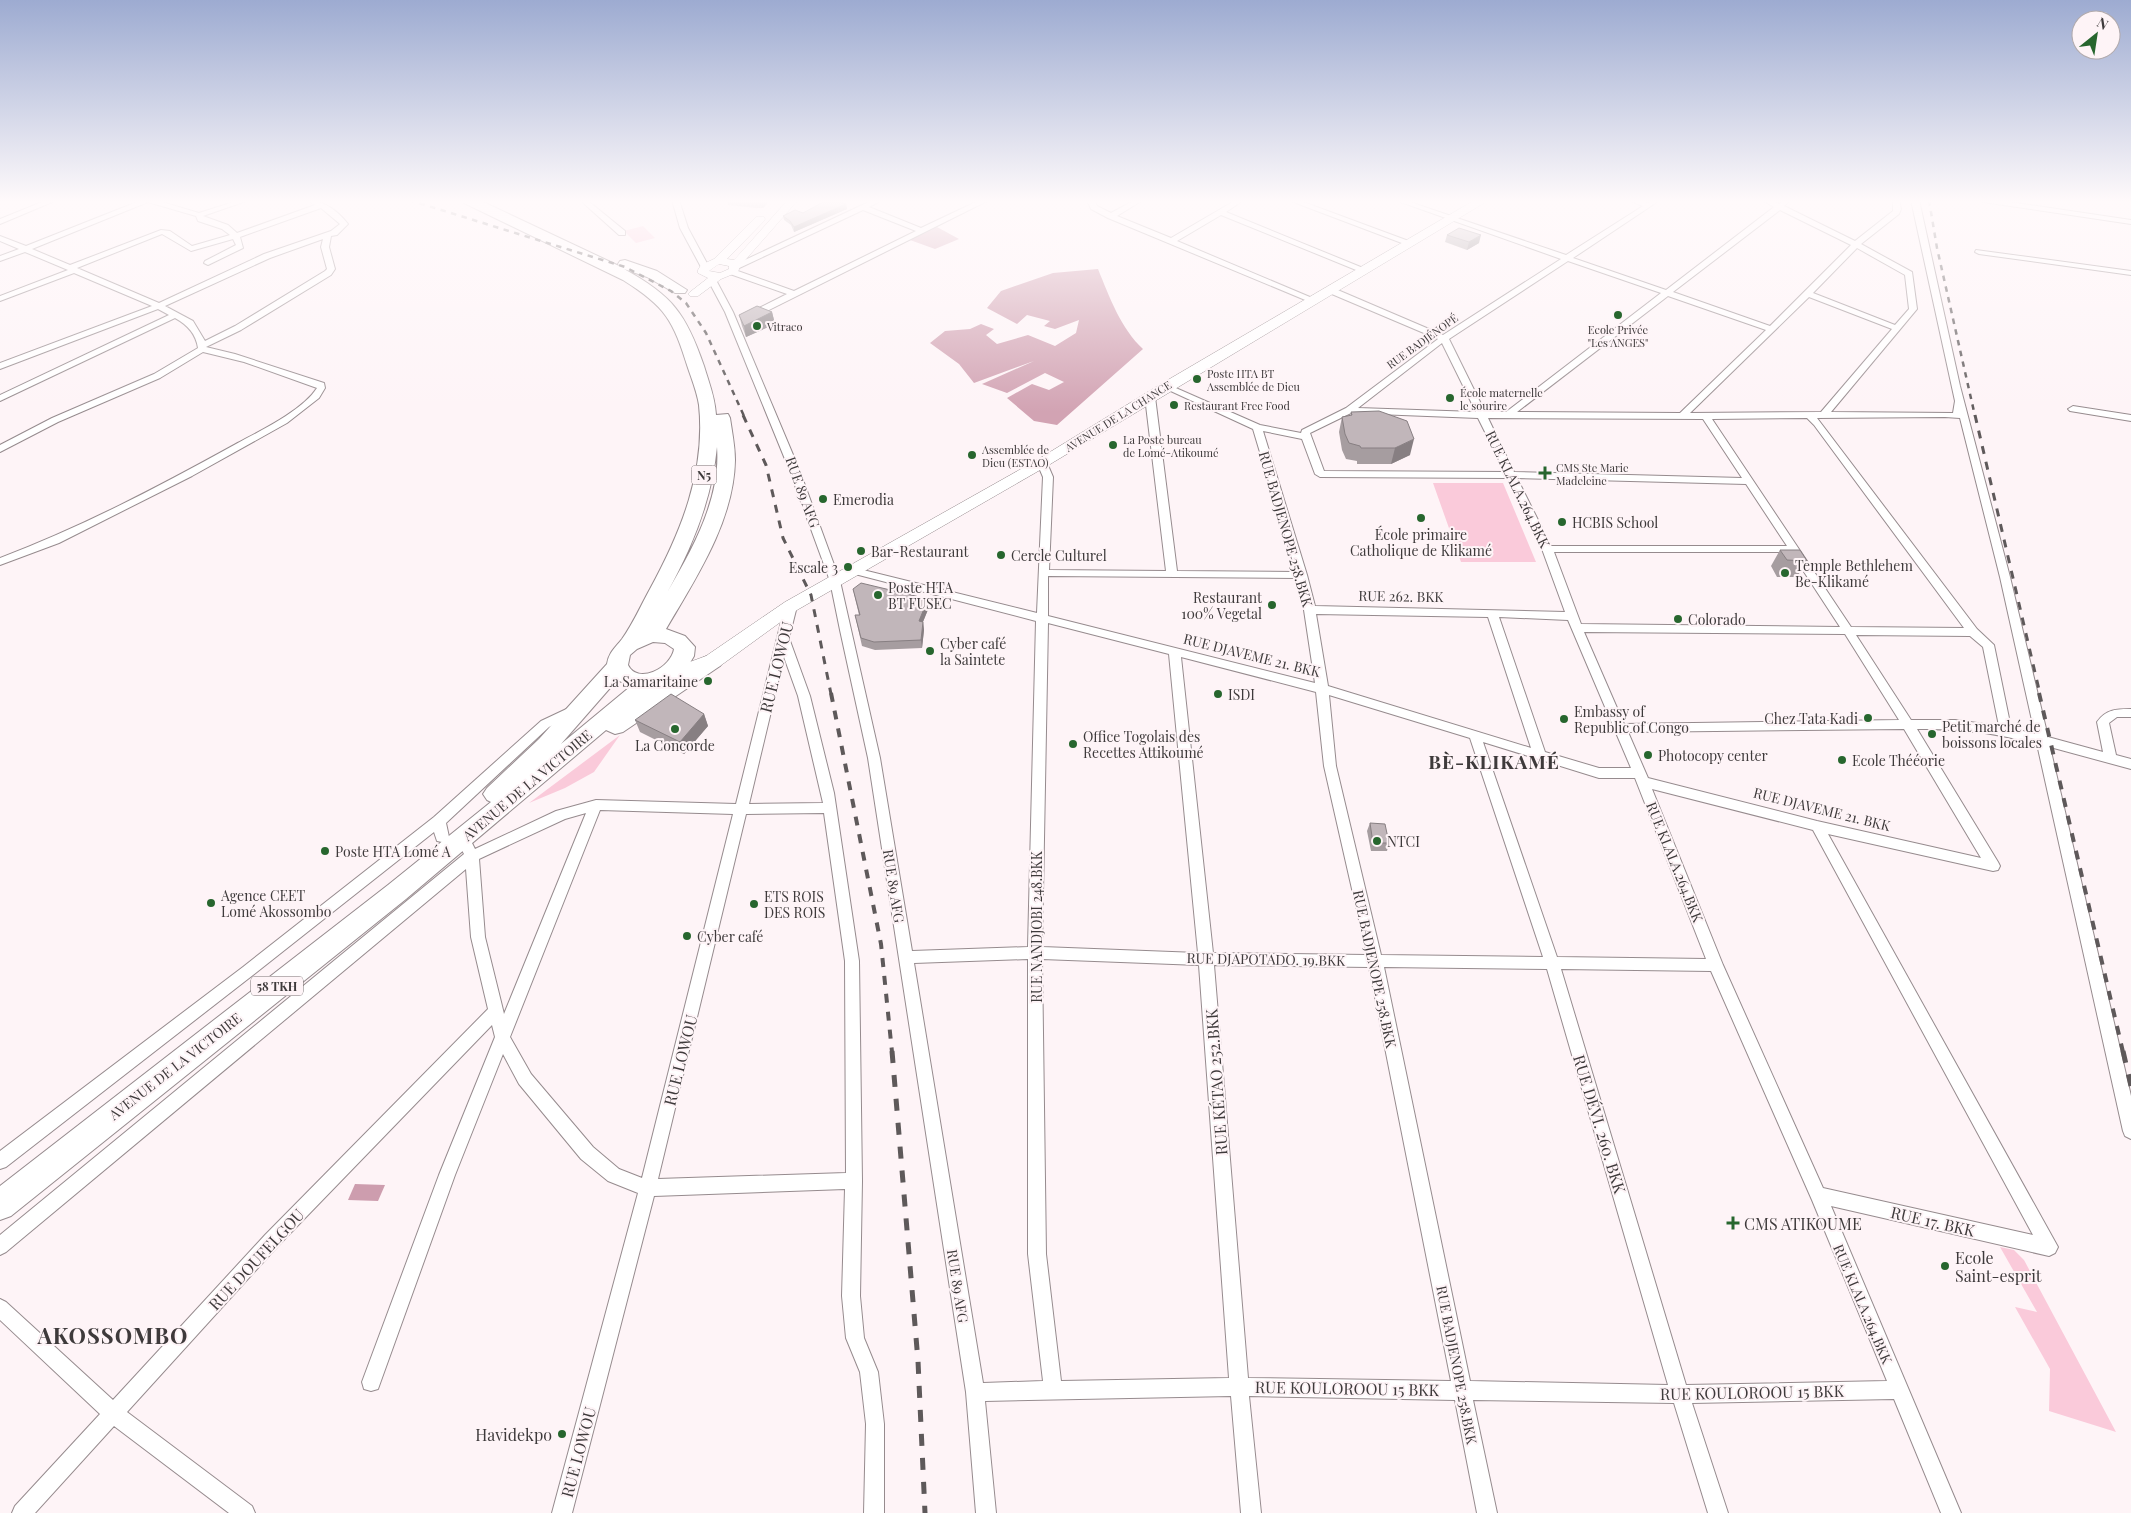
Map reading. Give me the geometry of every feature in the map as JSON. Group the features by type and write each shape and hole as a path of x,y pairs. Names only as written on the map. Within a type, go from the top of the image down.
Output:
{"highway":[{"name":"N5","path":"619,271 635,280 673,311 692,353 707,403 708,460 696,507 677,556 629,644"},
{"path":"643,271 652,274 685,294 715,383 721,407 726,463 720,493 709,529 690,573 652,635"},
{"path":"662,301 670,304 685,294"},
{"path":"652,635 672,637 685,647 684,656 677,667 652,680 630,678 622,673 618,666 618,659 622,651 629,644 652,635"},
{"path":"553,764 589,743 713,661"},
{"name":"AVENUE DE LA VICTOIRE","path":"0,1205 454,838 488,801 547,745 618,666"},
{"name":"AVENUE DE LA VICTOIRE","path":"0,1185 214,1019 553,764 652,680"}],"main road":[{"path":"685,294 709,271"},
{"name":"AVENUE DE LA CHANCE","path":"677,667 691,668 713,661 790,606 855,571 1042,463 1150,396 1363,271"},
{"name":"AVENUE DE LA CHANCE","path":"677,667 720,643 741,634 753,633"}],"street":[{"path":"0,299 68,271"},
{"path":"76,271 158,306 190,323 202,348"},
{"path":"0,366 158,306 234,271"},
{"path":"0,449 55,420 157,376 330,271"},
{"name":"RUE 89 AFG","path":"712,271 788,452 835,581 874,758 975,1392 986,1513"},
{"path":"740,271 794,294"},
{"path":"734,324 841,271"},
{"path":"1243,271 1313,300"},
{"name":"RUE BADJÉNOPÉ","path":"1306,437 1305,432 1349,410 1444,338 1547,271"},
{"path":"1603,271 1772,329"},
{"path":"1509,414 1695,271"},
{"path":"1682,416 1830,271"},
{"path":"1823,416 1913,309 1909,274 1903,271"},
{"path":"1931,271 1958,392 2005,577 2131,1132"},
{"path":"2114,271 2131,273"},
{"path":"1330,290 1444,338"},
{"path":"1808,294 1896,328"},
{"path":"0,398 176,315"},
{"name":"RUE KLALA.264.BKK","path":"1444,338 1547,549 1575,622 1641,778 1716,965 1818,1195 1951,1513"},
{"path":"0,562 55,541 189,474 284,422 316,396 321,388 321,385 278,373 228,354 202,348"},
{"path":"1166,387 1257,427 1306,437 1320,474 1511,475 1748,481"},
{"path":"1349,410 1482,415 1823,416 1945,414 1958,416 1958,392"},
{"path":"1150,396 1172,573"},
{"path":"2073,409 2131,418"},
{"path":"1706,416 1908,724"},
{"path":"1810,416 1973,632 1988,645 2006,731"},
{"name":"RUE BADJENOPE 258.BKK","path":"1257,427 1302,575 1310,610 1322,689 1330,766 1375,960 1487,1513"},
{"name":"RUE NANDJOBI 248.BKK","path":"1042,463 1048,477 1043,573 1036,810 1037,1254 1052,1391"},
{"path":"1547,549 1793,549"},
{"name":"RUE DJAVEME 21. BKK","path":"855,571 1042,620 1322,689 1599,773 1641,778 1817,826 1993,866 1908,724"},
{"path":"1043,573 1302,575"},
{"name":"RUE LOWOU","path":"562,1513 648,1188 790,606"},
{"name":"RUE 262. BKK","path":"1310,610 1492,613 1575,622 1849,632 1973,632"},
{"path":"1492,613 1539,754"},
{"path":"783,638 804,696 830,808 852,961 854,1181 851,1296 855,1338 869,1372 875,1424 874,1513"},
{"name":"RUE KÉTAO 252.BKK","path":"1174,652 1206,959 1239,1387 1251,1513"},
{"path":"0,1246 454,838 545,724 581,706"},
{"path":"2110,759 2103,722 2114,713 2131,713"},
{"path":"1620,728 1955,724 2006,731 2131,764"},
{"name":"RUE DÉVI. 260. BKK","path":"1475,736 1552,963 1680,1394 1718,1513"},
{"path":"0,1160 240,977 454,838 562,816 596,805 741,809 830,808"},
{"path":"371,1382 447,1175 504,1039 596,805"},
{"name":"RUE 17. BKK","path":"1817,826 2048,1246 1818,1195"},
{"path":"454,838 504,1039 525,1079 587,1153 614,1175 648,1188 854,1181"},
{"name":"RUE DJAPOTADO. 19.BKK","path":"906,957 1035,953 1206,959 1716,965"},
{"name":"RUE DOUFELGOU","path":"22,1513 271,1241 496,1011"},
{"path":"0,1308 114,1414 245,1513"},
{"name":"RUE KOULOROOU 15 BKK","path":"975,1392 1239,1387 1680,1394 1899,1390"}],"shaded area":[{"path":"1099,271 1122,322 1143,349 1057,425 1034,421 1007,398 1032,384 1049,390 1064,382 1045,373 1007,393 982,384 1034,361 974,383 959,364 930,343 945,331 970,329 981,324 994,329 986,335 997,344 1028,335 1055,346 1076,333 1079,320 1055,329 1044,326 1050,321 1027,315 1017,324 987,308 1001,291 1053,273"},
{"path":"1433,483 1503,483 1536,562 1461,562"},
{"path":"620,735 594,772 565,788 529,803"},
{"path":"355,1184 385,1185 378,1201 348,1200"},
{"path":"2000,1247 2014,1250 2024,1260 2116,1432 2049,1411 2050,1369 2015,1307 2037,1312"}],"building":[{"path":"757,306 772,312 744,326 739,315"},
{"path":"1379,411 1407,421 1414,439 1395,448 1361,448 1349,443 1345,434 1342,417 1352,415 1351,412"},
{"path":"1780,550 1800,550 1807,561 1787,560"},
{"path":"861,583 928,599 919,621 923,622 921,640 874,642 861,638 855,615 860,615 853,589"},
{"path":"671,694 704,714 680,742 635,720"},
{"path":"1370,823 1385,824 1389,843 1373,843"}],"railway":[{"path":"632,271 671,291 686,303 706,333 744,416"},
{"path":"1942,271 1975,416"},
{"path":"743,415 766,465 783,538 811,595 831,694"},
{"path":"1975,415 2040,694"},
{"path":"831,693 881,944 892,1052"},
{"path":"2039,693 2123,1052"},
{"path":"892,1051 918,1361 925,1513"},
{"path":"2123,1051 2131,1086"}],"place":[{"name":"Ecole Privée \"Les ANGES\"","path":"1618,315"},
{"name":"Vitraco","path":"757,326"},
{"name":"Poste HTA BT Assemblée de Dieu","path":"1197,379"},
{"name":"École maternelle le sourire","path":"1450,398"},
{"name":"Restaurant Free Food","path":"1174,405"},
{"name":"La Poste bureau de Lomé-Atikoumé","path":"1113,445"},
{"name":"Assemblée de Dieu (ESTAO)","path":"972,455"},
{"name":"CMS Ste Marie Madeleine","path":"1545,473"},
{"name":"Emerodia","path":"823,499"},
{"name":"École primaire Catholique de Klikamé","path":"1421,518"},
{"name":"HCBIS School","path":"1562,522"},
{"name":"Bar-Restaurant","path":"861,551"},
{"name":"Cercle Culturel","path":"1001,555"},
{"name":"Escale 3","path":"848,567"},
{"name":"Temple Bethlehem Be-Klikamé","path":"1785,573"},
{"name":"Poste HTA BT FUSEC","path":"878,595"},
{"name":"Restaurant 100% Vegetal","path":"1272,605"},
{"name":"Colorado","path":"1678,619"},
{"name":"Cyber café la Saintete","path":"930,651"},
{"name":"La Samaritaine","path":"708,681"},
{"name":"ISDI","path":"1218,694"},
{"name":"Chez Tata Kadi","path":"1868,718"},
{"name":"Embassy of Republic of Congo","path":"1564,719"},
{"name":"La Concorde","path":"675,729"},
{"name":"Petit marché de boissons locales","path":"1932,734"},
{"name":"Office Togolais des Recettes Attikoumé","path":"1073,744"},
{"name":"Photocopy center","path":"1648,755"},
{"name":"Ecole Thééorie","path":"1842,760"},
{"name":"NTCI","path":"1377,841"},
{"name":"Poste HTA Lomé A","path":"325,851"},
{"name":"Agence CEET Lomé Akossombo","path":"211,903"},
{"name":"ETS ROIS DES ROIS","path":"754,904"},
{"name":"Cyber café","path":"687,936"},
{"name":"CMS ATIKOUME","path":"1733,1223"},
{"name":"Ecole Saint-esprit","path":"1945,1266"},
{"name":"Havidekpo","path":"562,1434"}],"district":[{"name":"BÈ-KLIKAMÉ","path":"1494,761"},
{"name":"AKOSSOMBO","path":"113,1335"}]}
